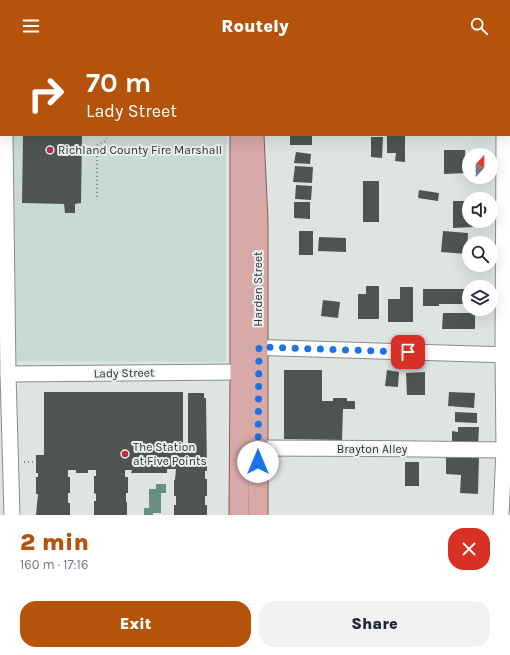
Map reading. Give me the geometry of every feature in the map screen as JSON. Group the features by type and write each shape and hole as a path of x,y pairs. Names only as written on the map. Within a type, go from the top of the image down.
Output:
{"main road":[{"name":"Harden Street","path":"239,515 240,136"},
{"name":"Harden Street","path":"254,136 258,221 258,515"}],"street":[{"path":"5,136 8,374 12,515"},
{"path":"501,515 506,355 504,136"},
{"path":"240,347 506,355"},
{"name":"Lady Street","path":"8,374 240,372"},
{"name":"Brayton Alley","path":"240,448 504,450"}],"path":[{"path":"97,197 97,145 105,141 107,138"},
{"path":"23,462 36,462"}],"shaded area":[{"path":"0,136 226,136 226,362 0,361"},
{"path":"156,484 166,484 166,493 161,493 161,513 144,515 144,508 149,508 149,489 156,489"}],"building":[{"path":"23,136 82,136 81,203 75,204 75,213 65,213 64,204 22,203"},
{"path":"290,136 312,136 312,145 290,145"},
{"path":"387,136 405,136 405,162 395,161 396,153 387,153"},
{"path":"371,137 383,137 382,158 371,157"},
{"path":"444,150 462,150 462,173 444,174"},
{"path":"296,152 311,154 310,164 294,163"},
{"path":"295,166 313,167 312,183 293,182"},
{"path":"363,181 379,181 379,222 363,222"},
{"path":"296,185 312,186 311,200 295,199"},
{"path":"419,190 439,193 438,201 418,198"},
{"path":"453,201 462,201 462,228 453,228"},
{"path":"294,202 310,202 310,219 294,218"},
{"path":"299,231 313,231 313,255 299,255"},
{"path":"443,231 468,233 468,236 462,236 462,254 441,252"},
{"path":"319,237 346,238 346,252 318,251"},
{"path":"366,286 379,286 379,319 358,319 358,294 366,294"},
{"path":"400,287 413,287 413,322 388,322 388,299 400,299"},
{"path":"423,289 462,289 462,304 423,306"},
{"path":"323,300 340,302 338,318 321,316"},
{"path":"443,313 462,313 462,316 475,316 475,329 442,329"},
{"path":"284,370 322,370 322,401 333,401 333,398 347,398 347,401 355,401 355,409 343,409 342,440 284,439"},
{"path":"387,370 399,372 398,387 385,386"},
{"path":"425,372 425,395 407,395 406,373"},
{"path":"44,392 183,392 183,449 188,449 188,393 204,393 204,398 206,398 207,471 205,471 205,479 207,479 207,496 205,496 205,505 207,505 207,515 174,515 174,505 176,505 176,496 174,496 174,480 176,469 167,469 167,473 131,473 132,470 125,470 125,477 128,477 128,493 126,493 127,515 94,515 94,501 96,501 96,494 94,493 94,476 96,476 96,470 88,470 88,473 76,473 76,470 68,470 68,477 70,477 70,493 68,493 68,503 70,503 70,515 36,515 38,494 36,494 36,477 38,477 38,473 36,473 36,455 44,455"},
{"path":"449,392 475,393 474,408 448,406"},
{"path":"455,412 477,413 477,423 455,422"},
{"path":"458,427 479,427 478,447 452,446 452,431 458,432"},
{"path":"446,456 479,457 478,494 460,493 461,475 446,474"},
{"path":"405,462 419,462 419,486 405,486"}],"place":[{"name":"Richland County Fire Marshall","path":"50,150"},
{"name":"The Station at Five Points","path":"125,454"}],"route":[{"path":"258,462 259,347 408,352"}]}
